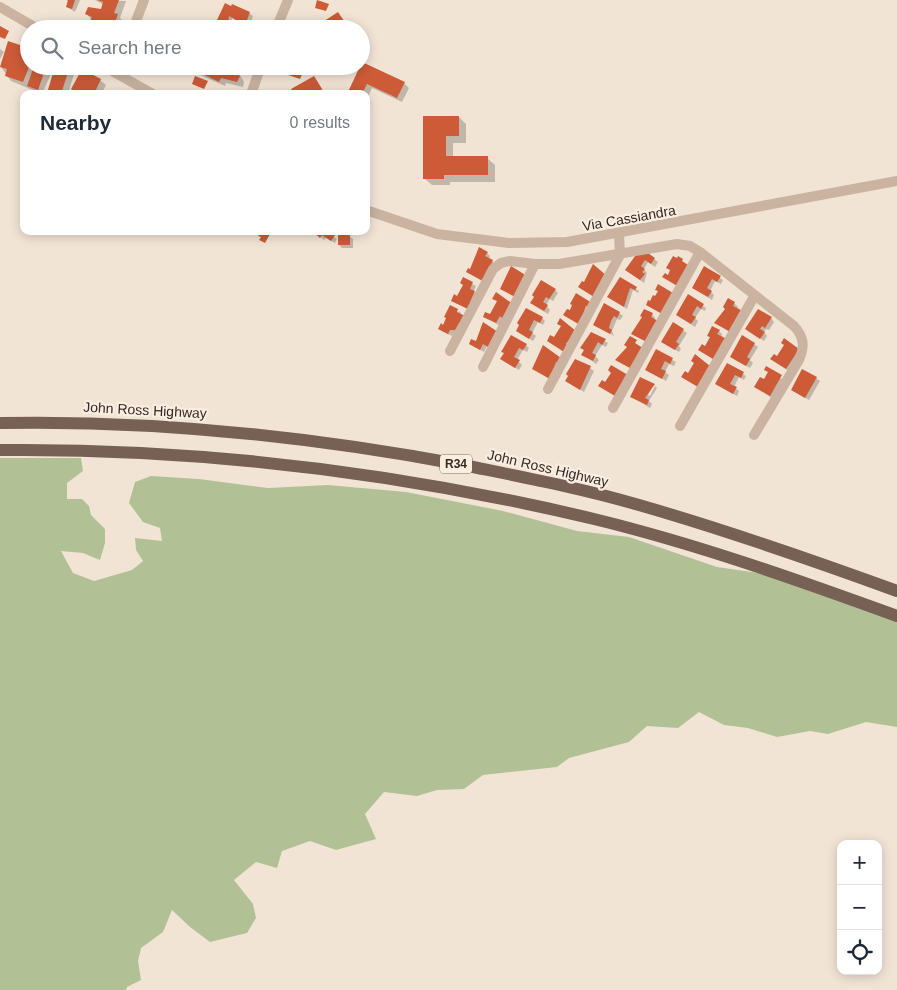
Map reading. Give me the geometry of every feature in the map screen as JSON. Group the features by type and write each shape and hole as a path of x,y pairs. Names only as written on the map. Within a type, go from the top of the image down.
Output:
{"main road":[{"name":"John Ross Highway","path":"0,423 70,422 219,429 384,450 519,476 637,504 749,538 897,591"},
{"name":"R34","path":"0,450 68,449 133,452 271,463 418,484 542,507 644,533 772,572 897,616"}],"street":[{"path":"136,20 144,0"},
{"path":"280,20 288,0"},
{"path":"0,7 22,20"},
{"path":"124,75 147,90"},
{"path":"252,90 257,75"},
{"name":"Via Cassiandra","path":"370,211 437,234 478,240 538,244 567,242 619,234 897,181"},
{"path":"548,389 620,255 619,234"},
{"path":"450,351 493,269 510,260 534,264 559,264 686,244 700,252 794,326 800,333 803,346 799,360 754,435"},
{"path":"613,408 700,252"},
{"path":"483,367 534,264"},
{"path":"680,426 755,295"}],"green space":[{"path":"0,458 81,458 83,471 67,483 67,499 82,499 89,506 91,515 105,529 105,543 100,560 83,553 61,551 73,573 94,581 132,570 143,561 136,550 135,538 162,541 160,528 143,522 129,503 135,482 151,476 199,479 268,488 328,485 406,492 503,511 577,531 629,537 717,567 759,573 832,597 897,622 897,727 866,722 828,734 810,731 777,737 748,728 724,725 699,712 678,728 647,726 629,742 569,758 557,767 483,775 464,789 437,790 417,796 384,792 365,814 376,839 336,850 310,841 282,851 277,868 256,862 234,880 253,904 256,918 247,933 210,942 172,910 163,932 141,948 138,961 141,980 127,987 126,990 0,990"}],"building":[{"path":"68,0 75,0 72,9 66,7"},
{"path":"97,0 119,0 114,13 118,14 116,20 90,20 92,17 85,14 88,7 101,9 103,2"},
{"path":"317,0 329,4 326,11 315,8"},
{"path":"225,3 250,12 247,20 236,20 229,16 229,20 217,20"},
{"path":"338,12 343,20 326,20"},
{"path":"0,26 9,31 5,39 0,37"},
{"path":"8,41 20,45 20,75 26,75 23,82 5,76 7,69 0,67"},
{"path":"370,66 405,82 397,98 367,84 364,90 349,90 356,75 370,75"},
{"path":"31,75 43,75 38,90 27,86"},
{"path":"52,75 67,75 62,90 48,90"},
{"path":"79,75 93,75 101,79 96,90 71,89"},
{"path":"205,75 240,76 237,82 221,78 219,82"},
{"path":"288,75 302,75 300,79"},
{"path":"195,76 208,81 204,89 192,84"},
{"path":"314,76 322,89 292,90"},
{"path":"423,116 459,116 459,136 446,136 446,156 488,156 488,175 444,175 444,179 423,179"},
{"path":"269,235 265,243 259,240 261,237 258,236"},
{"path":"322,235 335,235 331,241"},
{"path":"338,235 350,235 350,245 338,245"},
{"path":"479,247 488,252 485,256 493,260 483,281 466,272 468,268 470,269"},
{"path":"645,251 655,258 651,264 645,260 641,266 645,269 642,272 645,274 640,280 625,270 638,252"},
{"path":"673,256 683,259 682,261 691,267 679,287 662,277 665,273 668,275 670,270 666,268"},
{"path":"593,264 607,276 594,297 578,287 582,281 584,282"},
{"path":"511,266 527,276 517,298 500,289"},
{"path":"704,266 721,276 717,282 712,279 707,288 712,291 708,297 692,288"},
{"path":"463,277 473,282 470,289 475,291 470,302 473,303 470,310 451,301 454,294 457,296 463,285 460,283"},
{"path":"620,277 637,287 635,290 630,288 624,307 607,297"},
{"path":"541,280 556,289 549,299 546,297 543,302 548,305 544,311 530,303 534,297 532,295"},
{"path":"658,284 673,293 662,314 646,305 648,300 650,301 658,291 655,290"},
{"path":"496,292 513,304 502,318 500,316 496,323 483,317 485,312 490,314 497,301 492,299"},
{"path":"576,293 592,303 589,308 586,306 580,325 563,315 567,309 570,310 572,305 570,304"},
{"path":"688,294 704,304 701,309 697,306 692,315 696,317 691,324 676,315"},
{"path":"728,298 735,302 733,306 741,310 729,331 714,323 725,309 723,307"},
{"path":"604,303 620,312 617,318 614,316 611,321 609,328 612,330 610,334 593,325"},
{"path":"450,305 458,309 457,312 465,316 461,324 459,323 455,330 450,330 448,334 438,329 441,323 443,325 446,318 444,317"},
{"path":"526,308 543,317 540,323 534,320 529,330 533,332 529,339 516,331 519,325 517,323"},
{"path":"644,309 653,313 651,317 658,321 647,342 631,334 642,317 640,316"},
{"path":"758,309 772,317 765,328 762,326 760,329 765,332 760,339 745,329"},
{"path":"560,318 576,331 566,344 568,345 564,352 547,341 550,335 554,337 561,326 557,324"},
{"path":"483,322 498,332 488,347 483,344 480,350 469,344 471,339 476,341"},
{"path":"673,322 684,329 676,342 679,344 675,350 661,342"},
{"path":"712,326 720,330 717,334 725,338 713,359 698,350 702,344 705,346 710,337 707,336"},
{"path":"591,332 606,339 602,345 598,342 592,353 596,355 593,361 581,355 584,350 580,348"},
{"path":"511,335 527,344 523,350 519,348 514,357 520,360 515,368 500,359 504,353 501,352"},
{"path":"742,335 755,343 747,357 750,359 746,366 730,357"},
{"path":"630,336 637,340 635,343 643,348 630,368 615,360 627,347 624,345"},
{"path":"784,338 799,349 786,369 770,359 774,354 777,356 784,345 781,343"},
{"path":"543,345 561,358 558,363 556,362 550,379 532,369"},
{"path":"656,349 673,358 670,364 665,361 661,369 666,371 662,379 645,370"},
{"path":"695,354 710,366 698,387 681,377 685,371 688,373 694,363 691,361"},
{"path":"575,359 591,366 580,390 565,381 568,376 566,374"},
{"path":"727,363 744,372 741,378 735,375 730,384 737,387 733,394 715,384"},
{"path":"611,365 628,375 615,396 598,386 602,380 605,382 611,373 608,370"},
{"path":"766,366 782,375 770,396 754,387 760,377 764,379 768,372 764,370"},
{"path":"802,369 817,377 805,398 791,390"},
{"path":"640,377 655,384 645,398 649,400 647,405 630,397"}]}
